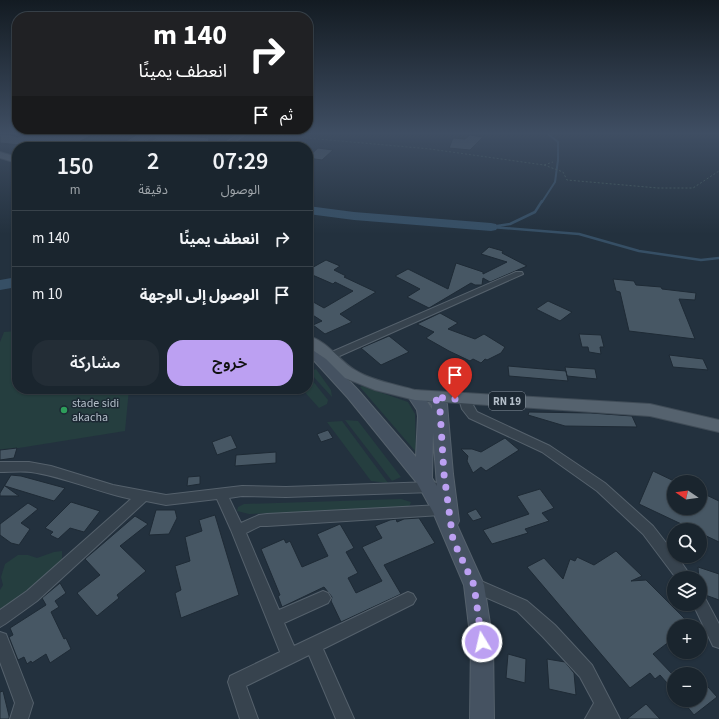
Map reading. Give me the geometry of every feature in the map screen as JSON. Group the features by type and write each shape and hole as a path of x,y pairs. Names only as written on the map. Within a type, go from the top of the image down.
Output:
{"main road":[{"name":"RN 19","path":"313,343 331,356 350,374 381,386 415,395 650,410 719,426"},
{"path":"313,351 432,483 453,540"},
{"path":"415,395 425,410 432,483 453,540 474,585 482,642 482,719"},
{"path":"432,483 440,410 439,404 434,397"}],"street":[{"path":"331,356 519,274"},
{"path":"464,399 468,409 473,415 502,427 546,449 601,487 648,530 680,571"},
{"path":"0,467 29,467 51,470 113,490 142,497 166,500 242,491 286,492 432,483"},
{"path":"220,493 238,530 290,656"},
{"path":"0,619 32,596 142,497"},
{"path":"238,530 258,521 267,520 441,510"},
{"path":"474,585 522,606 550,631 586,671 611,719"},
{"path":"275,619 323,598"},
{"path":"249,719 236,682 408,599"},
{"path":"704,611 719,640"},
{"path":"0,640 24,703 19,719"},
{"path":"313,645 345,719"},
{"path":"594,719 602,704"}],"path":[{"path":"551,168 563,172 567,180 577,182 658,188 693,188 719,171"}],"green space":[{"name":"stade sidi akacha","path":"12,331 12,394 129,394 125,431 0,451 0,342 4,332"},
{"path":"316,369 331,390 332,397 313,376 313,370"},
{"path":"313,381 328,400 327,404 319,408 306,394 313,394"},
{"path":"362,386 408,402 415,414 416,452 360,387"},
{"path":"345,420 358,421 401,477 392,481"},
{"path":"342,421 388,483 371,481 327,422"},
{"path":"401,499 411,502 410,505 406,508 399,509 249,514 237,511 238,507 244,504"},
{"path":"62,551 62,559 40,583 0,611 0,590 3,585 1,577 5,564 18,555 28,555 37,558"}],"building":[{"path":"489,247 503,251 502,253 527,266 490,282 483,278 482,285 475,285 471,283 429,308 407,297 420,289 395,276 408,269 448,289 456,263 483,272 483,274 507,262 481,254"},
{"path":"326,260 340,266 334,270 346,276 344,277 376,292 340,314 352,322 325,334 313,325 322,321 313,315 313,302 324,308 353,291 335,282 333,284 313,275 313,267"},
{"path":"613,279 634,281 636,285 661,287 662,289 696,293 695,300 679,299 695,339 629,331 620,292 616,291"},
{"path":"548,301 572,312 560,321 536,309"},
{"path":"440,313 458,323 448,329 475,339 484,334 505,347 501,353 487,360 485,359 481,363 473,359 470,361 449,351 426,338 434,332 417,324"},
{"path":"579,334 601,335 604,347 600,347 601,354 589,352 588,347 582,347"},
{"path":"389,336 409,352 381,365 361,348"},
{"path":"669,355 703,359 708,370 673,367"},
{"path":"508,366 566,371 568,381 509,376"},
{"path":"565,367 595,369 597,379 567,376"},
{"path":"529,412 591,413 632,416 637,427 565,426 528,415"},
{"path":"328,430 333,438 321,442 317,434"},
{"path":"231,435 237,448 217,455 212,442"},
{"path":"505,438 519,450 486,471 481,467 473,473 467,461 468,456 461,449 472,449 481,452"},
{"path":"17,448 14,458 0,460 0,450"},
{"path":"276,452 276,463 235,466 236,455"},
{"path":"653,471 667,478 667,515 707,515 707,495 719,501 719,542 707,536 707,523 679,523 639,504"},
{"path":"11,475 21,476 65,488 54,501 5,486 19,496 0,496 0,493"},
{"path":"200,476 200,484 187,486 188,477"},
{"path":"540,489 554,508 542,513 549,521 525,529 528,533 492,544 483,530 529,514 517,496"},
{"path":"71,502 100,511 84,532 70,528 58,539 50,535 53,532 45,528"},
{"path":"28,503 38,509 21,523 30,529 19,545 11,543 0,535 0,524"},
{"path":"476,509 482,518 473,521 467,513"},
{"path":"156,510 175,510 177,518 169,534 149,535"},
{"path":"215,515 239,595 181,618 175,593 181,590 175,566 190,561 185,537 202,531 199,520"},
{"path":"135,516 148,524 120,546 146,571 117,595 119,598 97,616 77,593 100,575 85,559"},
{"path":"419,518 435,543 384,565 401,594 341,622 331,601 332,597 324,587 282,607 278,596 280,595 261,549 284,539 286,543 290,541 302,567 328,556 317,534 340,524 354,548 346,552 358,573 348,578 356,593 382,581 362,547 382,538 375,526 390,520 396,519 397,522 404,519"},
{"path":"616,551 642,576 631,581 646,580 667,601 667,611 677,611 685,619 667,619 667,643 653,654 667,669 667,683 660,675 655,679 650,673 630,688 527,567 544,558 563,579 570,559 575,561 577,557 594,565"},
{"path":"698,567 719,574 719,600 707,596 707,571 698,571"},
{"path":"60,583 66,593 55,601 59,607 51,612 64,639 66,638 71,649 50,663 46,654 32,663 31,661 27,664 24,657 18,660 9,637 13,635 10,628 46,605 42,598"},
{"path":"508,654 526,659 525,683 506,678"},
{"path":"547,659 565,662 574,673 576,695 549,689"},
{"path":"707,686 717,697 707,705"},
{"path":"3,691 9,719 0,719 0,692"},
{"path":"646,704 660,719 627,719"},
{"path":"688,707 704,707 694,715"}],"waterway":[{"path":"542,202 555,182 557,168"},
{"path":"497,226 510,224 535,212 542,201"},
{"path":"313,211 354,216 491,227"},
{"path":"491,227 579,234 639,251 701,260 719,258"},
{"path":"0,285 12,283"}],"place":[{"name":"stade sidi akacha","path":"64,410"}],"route":[{"path":"455,399 434,397 439,404 440,410 444,474 453,540 474,585 482,642"}]}
